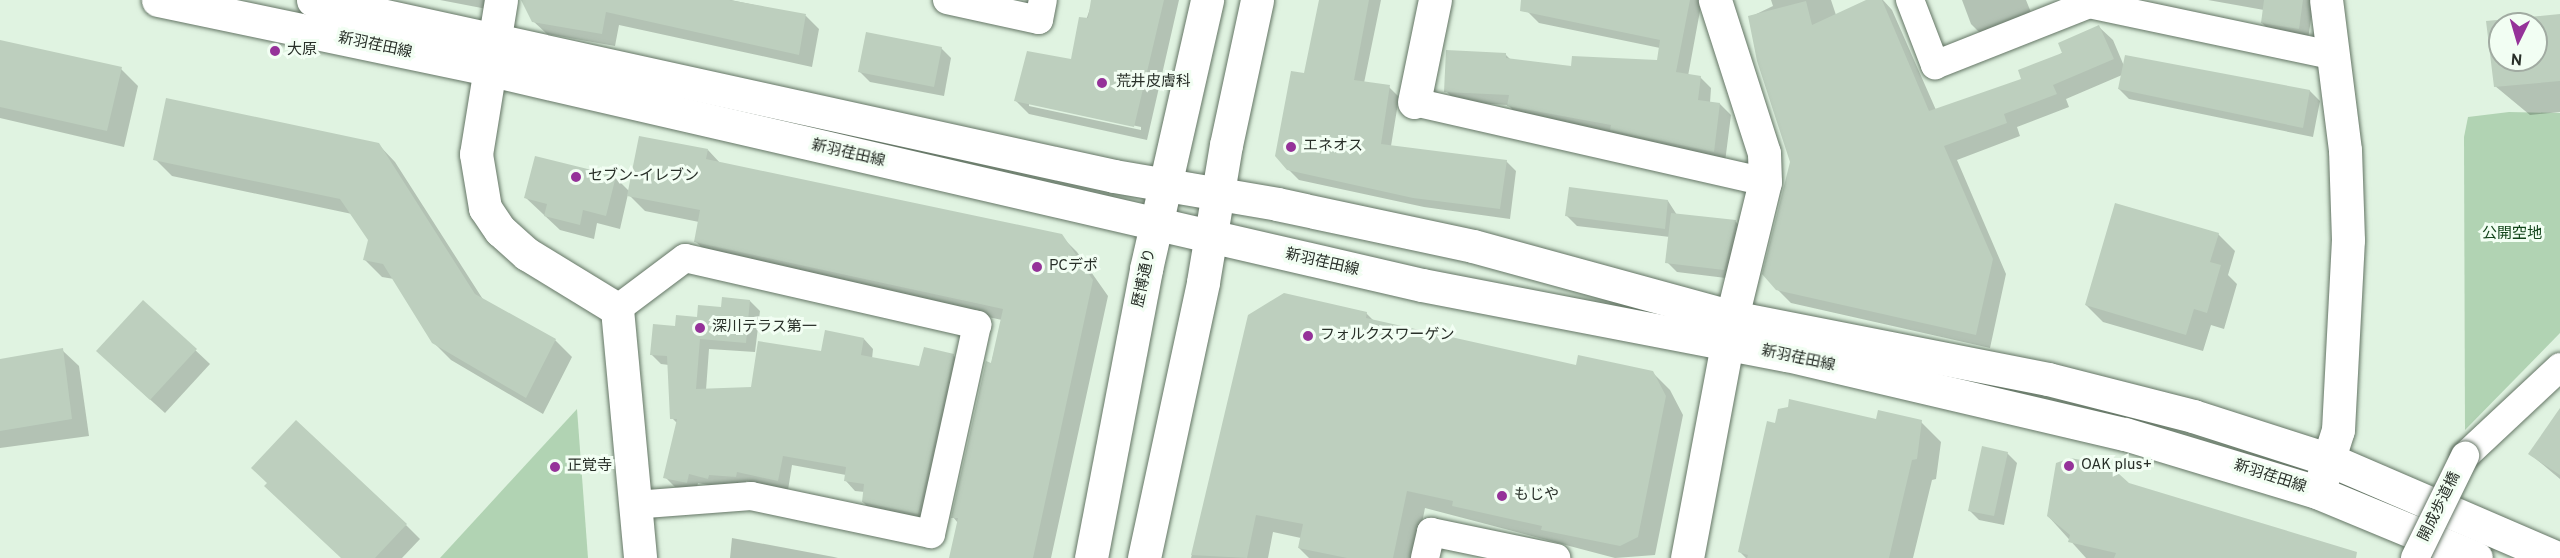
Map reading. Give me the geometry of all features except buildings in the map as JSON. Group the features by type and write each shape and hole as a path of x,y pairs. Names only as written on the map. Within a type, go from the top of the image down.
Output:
{"street":[{"name":"新羽荏田線","path":"158,0 490,54 1218,193 1473,246 1729,332 1787,355 2124,434 2317,492 2476,558"},
{"name":"新羽荏田線","path":"314,0 490,54 1156,226 1729,332 2048,379 2193,416 2330,460 2558,558"},
{"path":"501,0 490,54 476,154 485,208 500,230 527,254 617,309"},
{"path":"947,0 1039,20 1043,0"},
{"name":"歴博通り","path":"1091,558 1156,226 1207,0"},
{"path":"1144,558 1211,238 1257,0"},
{"path":"1434,0 1414,102 1766,182"},
{"path":"1687,558 1729,332 1766,182 1764,153 1715,0"},
{"path":"1910,0 1935,65 2089,4 2335,56"},
{"path":"2317,492 2330,460 2338,430 2348,240 2345,150 2335,56 2326,0"},
{"path":"617,309 684,258 977,325 931,534 751,496 635,505"},
{"path":"617,309 640,558"},
{"name":"開成歩道橋","path":"2415,558 2465,456 2560,367"},
{"path":"1425,558 1431,532 1556,558"}],"green space":[{"name":"公開空地","path":"2509,112 2560,113 2560,333 2465,430 2464,137 2468,117"},
{"name":"正覚寺","path":"577,409 588,558 440,558"}],"place":[{"name":"大原","path":"275,51"},
{"name":"荒井皮膚科","path":"1102,83"},
{"name":"エネオス","path":"1291,147"},
{"name":"セブン-イレブン","path":"576,177"},
{"name":"PCデポ","path":"1037,267"},
{"name":"深川テラス第一","path":"700,328"},
{"name":"フォルクスワーゲン","path":"1308,336"},
{"name":"OAK plus+","path":"2069,466"},
{"name":"正覚寺","path":"555,467"},
{"name":"もじや","path":"1502,496"}]}
